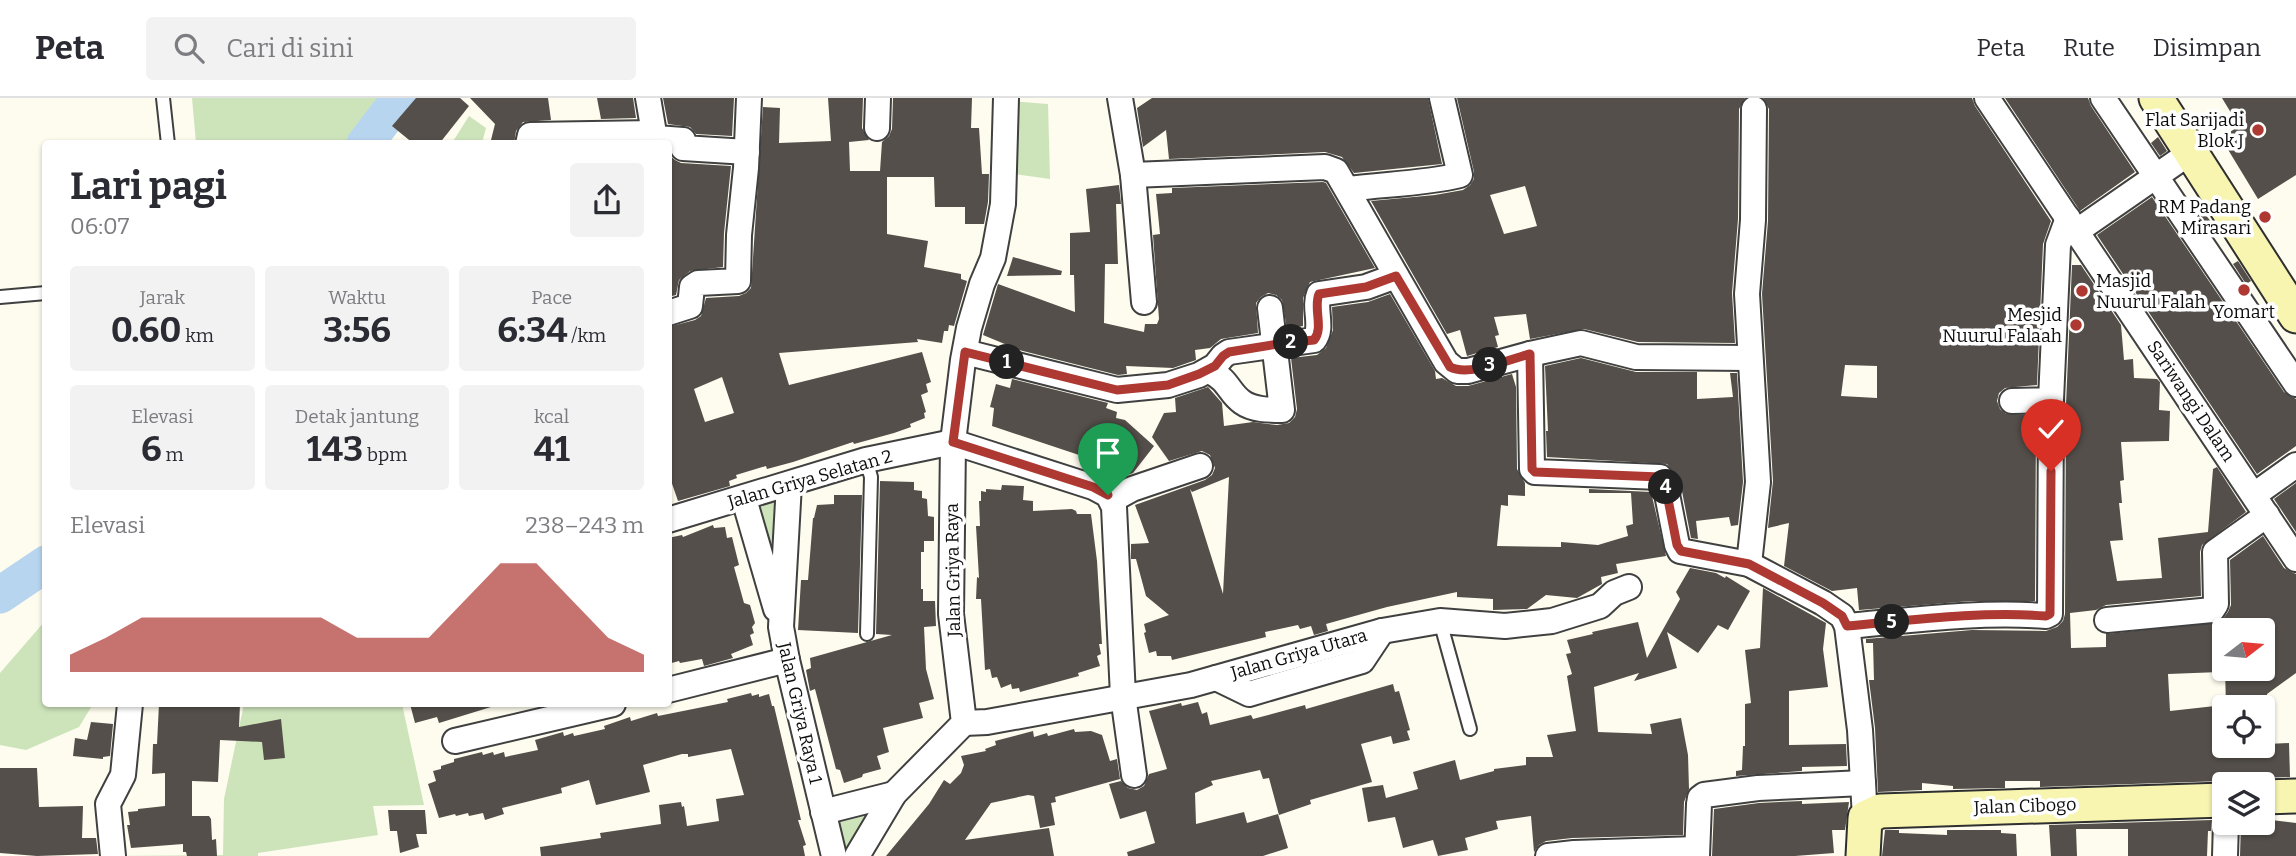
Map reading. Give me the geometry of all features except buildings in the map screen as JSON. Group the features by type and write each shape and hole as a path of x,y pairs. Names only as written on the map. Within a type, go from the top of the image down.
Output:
{"street":[{"path":"648,98 656,138 683,140 683,148 747,152"},
{"path":"672,312 690,306 692,287 698,283 737,281 749,98"},
{"path":"877,128 878,98"},
{"name":"Jalan Griya Raya","path":"964,723 951,614 953,442 965,352 979,295 993,258 1003,204 1006,98"},
{"path":"1120,98 1133,175 1144,302"},
{"path":"1348,189 1401,182 1411,184 1460,175 1442,98"},
{"name":"Sariwangi Dalam","path":"1987,98 2296,559"},
{"path":"2103,98 2296,384"},
{"path":"2156,98 2296,316"},
{"path":"1749,564 1758,482 1747,294 1753,220 1754,109"},
{"path":"529,140 530,135 654,133"},
{"path":"1847,626 1935,618 2050,614 2051,400 2058,245 2072,224 2156,177 2191,152"},
{"path":"1133,175 1325,167 1336,171 1450,367 1457,371 1468,371 1581,343 1636,357 1749,358"},
{"path":"965,352 1117,390 1168,385 1209,371 1229,352 1314,340 1318,338 1319,294 1366,287 1396,276"},
{"path":"1209,371 1226,380 1241,401 1255,408 1282,411 1270,308"},
{"path":"1530,354 1532,469 1535,472 1660,477 1665,484 1677,545 1681,551 1749,564 1842,616 1847,626 1860,730 1866,818 1863,856"},
{"path":"2012,401 2051,400"},
{"path":"953,442 1093,487 1112,500 1123,696 1133,775"},
{"name":"Jalan Griya Selatan 2","path":"672,519 866,460 953,442"},
{"path":"2254,495 2296,465"},
{"path":"1112,500 1132,489 1200,466"},
{"name":"Jalan Griya Raya 1","path":"789,484 781,627 834,856"},
{"path":"744,499 781,627"},
{"path":"2107,620 2212,610 2216,604 2215,552 2267,515"},
{"name":"Jalan Griya Utara","path":"964,723 987,722 1191,685 1382,631 1440,621 1505,626 1552,621 1600,606 1614,593 1629,587"},
{"path":"672,689 787,660"},
{"path":"113,856 107,804 123,775 130,707"},
{"path":"455,741 600,707"},
{"path":"857,856 894,794 964,723"},
{"path":"1548,856 1588,852 1697,852 1699,804 1703,795 1758,788 1863,783"},
{"path":"823,812 894,794"},
{"path":"2275,797 2296,796"},
{"name":"Jalan Cibogo","path":"1866,818 1880,811 2212,800"},
{"path":"2225,856 2226,835"}],"lane":[{"path":"163,98 168,140"},
{"path":"0,298 42,293"},
{"path":"866,460 871,477 867,634"},
{"path":"1440,621 1470,729"}],"green space":[{"path":"192,98 394,98 361,140 196,140"},
{"path":"1010,101 1048,104 1050,179 1008,173"},
{"path":"469,116 486,128 483,140 454,140"},
{"path":"774,498 779,502 779,580 758,503"},
{"path":"42,624 42,707 91,707 79,727 26,750 0,745 0,673"},
{"path":"243,707 403,707 424,805 373,806 378,835 258,853 258,856 116,856 223,855 224,799"},
{"path":"877,805 844,854 835,816"}],"waterway":[{"path":"368,140 400,98"},
{"path":"0,595 42,567"}],"place":[{"name":"Flat Sarijadi Blok J","path":"2258,130"},
{"name":"RM Padang Mirasari","path":"2265,217"},
{"name":"Yomart","path":"2244,290"},
{"name":"Masjid Nuurul Falah","path":"2082,291"},
{"name":"Mesjid Nuurul Falaah","path":"2076,325"}],"route":[{"path":"1108,495 1093,487 953,442 965,352 1117,390 1168,385 1209,371 1229,352 1314,340 1318,338 1319,294 1366,287 1396,276 1450,367 1457,371 1468,371 1530,354 1530,466 1535,472 1660,477 1664,480 1677,545 1681,551 1749,564 1823,603 1842,616 1847,626 1935,618 2050,614 2051,471"}]}
